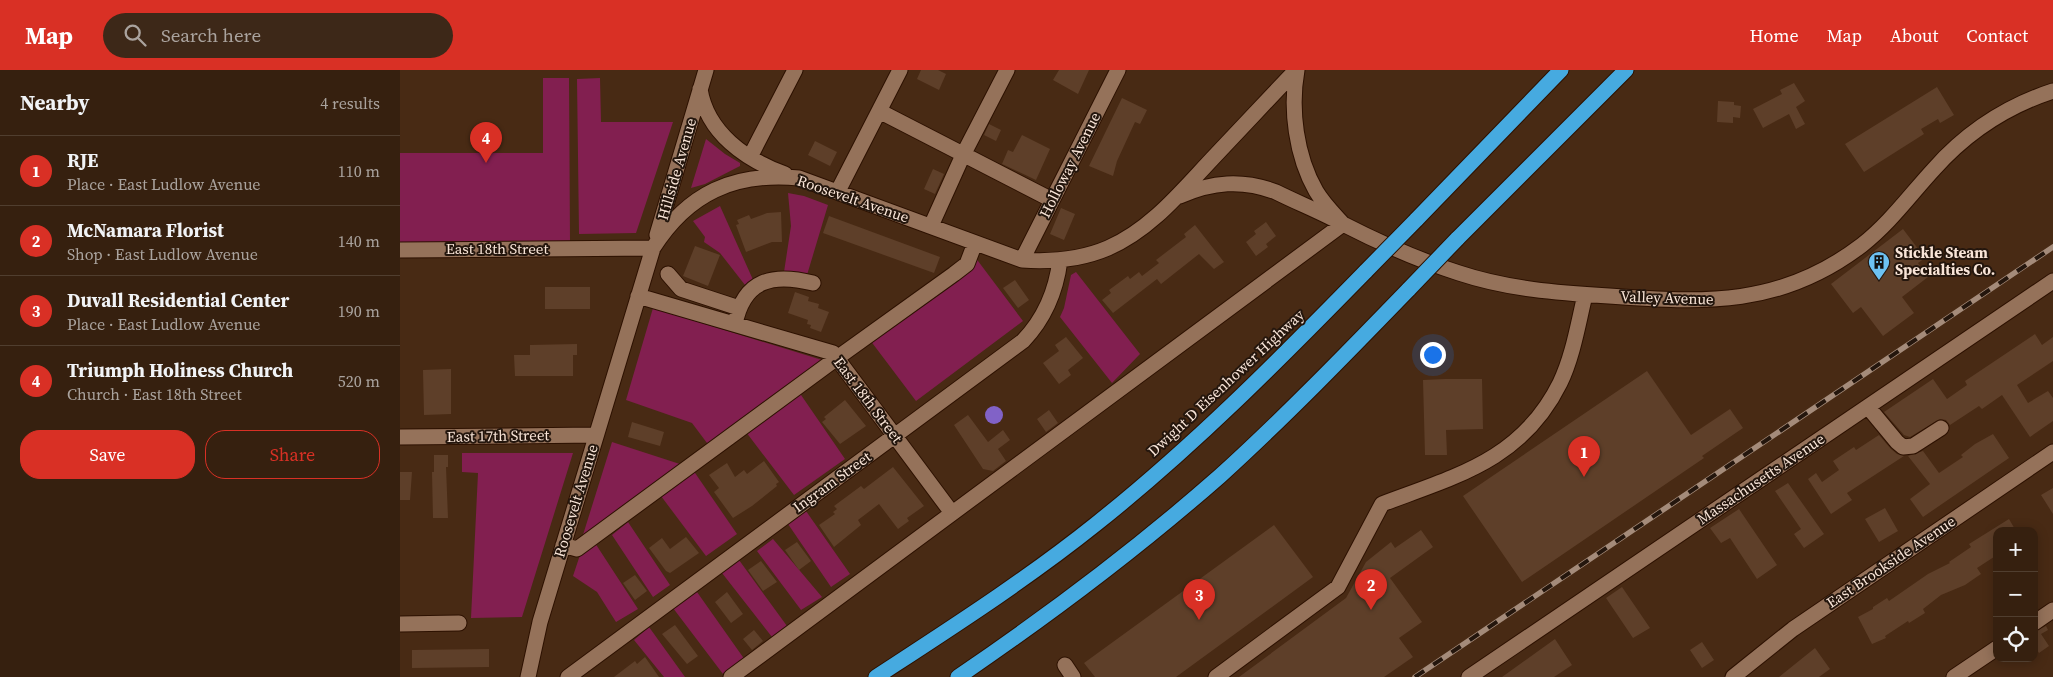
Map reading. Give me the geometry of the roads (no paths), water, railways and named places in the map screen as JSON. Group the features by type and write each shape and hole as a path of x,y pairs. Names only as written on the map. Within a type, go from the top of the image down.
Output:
{"highway":[{"name":"Dwight D Eisenhower Highway","path":"876,677 996,599 1097,523 1209,427 1262,377 1561,70"},
{"path":"958,677 1085,586 1199,493 1292,408 1626,70"}],"street":[{"name":"Hillside Avenue","path":"653,248 706,70"},
{"path":"750,157 795,70"},
{"path":"838,192 900,70"},
{"path":"931,226 963,155 1007,70"},
{"name":"Holloway Avenue","path":"1022,260 1118,70"},
{"name":"Roosevelt Avenue","path":"528,677 540,622 653,248 680,214 712,191 743,179 760,177 799,178 1022,260 1079,258 1123,240 1152,220 1296,70"},
{"name":"Valley Avenue","path":"1296,70 1297,137 1304,165 1316,190 1343,224"},
{"name":"Hillside Avenue","path":"700,89 706,112 714,126 726,140 750,157 776,171 799,178"},
{"name":"Valley Avenue","path":"1174,199 1213,185 1242,183 1276,192 1410,256 1459,273 1504,285 1585,295 1676,301 1716,300 1777,289 1808,278 1850,254 1896,214 1936,166 1986,123 2027,101 2053,91"},
{"path":"879,111 1052,200"},
{"path":"731,677 1343,224"},
{"path":"563,545 577,549 967,264 975,243"},
{"name":"East 18th Street","path":"400,250 653,248"},
{"name":"Ingram Street","path":"568,677 1023,341 1031,333 1050,302 1060,260"},
{"path":"668,274 681,289 739,308"},
{"path":"735,324 742,300 750,291 762,283 793,279 813,284"},
{"name":"Massachusetts Avenue","path":"1469,677 2053,281"},
{"path":"1216,677 1338,587 1382,504 1475,468 1499,455 1525,433 1543,410 1560,382 1570,355 1585,295"},
{"name":"East 18th Street","path":"638,296 833,353 952,513"},
{"path":"1868,407 1903,447 1913,446 1941,428"},
{"name":"East 17th Street","path":"400,436 596,435"},
{"name":"East Brookside Avenue","path":"1733,677 1793,629 2053,452"},
{"path":"2038,620 2053,610"},
{"path":"400,624 459,623"},
{"path":"1954,677 1993,651"}],"railway":[{"path":"1415,677 2053,247"}],"place":[{"name":"Triumph Holiness Church","path":"486,163"},
{"name":"Stickle Steam Specialties Co.","path":"1879,281"},
{"name":"RJE","path":"1584,477"},
{"name":"McNamara Florist","path":"1371,610"},
{"name":"Duvall Residential Center","path":"1199,620"}]}
